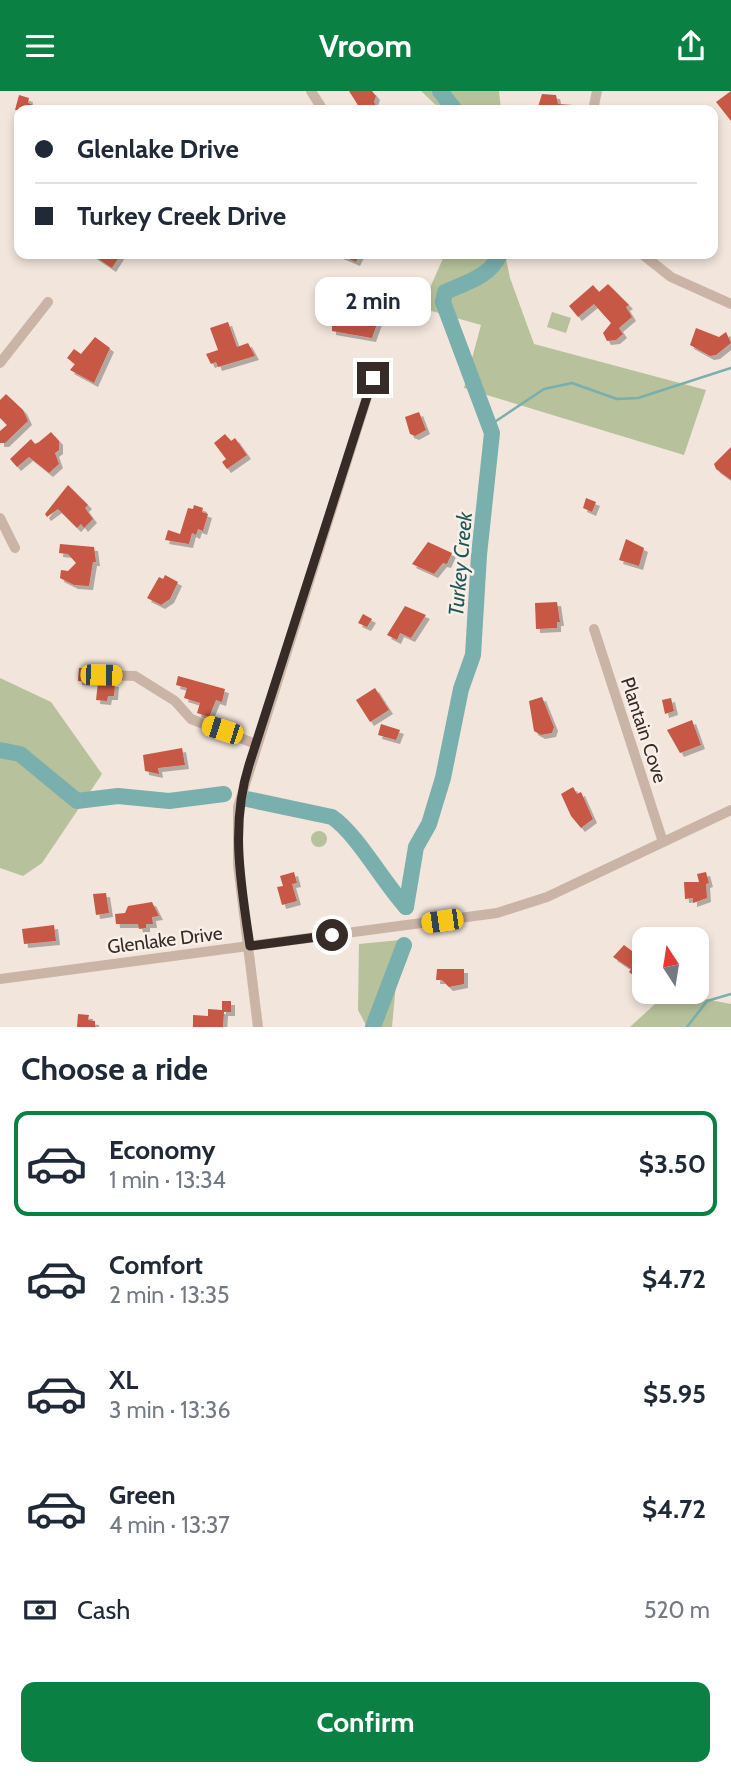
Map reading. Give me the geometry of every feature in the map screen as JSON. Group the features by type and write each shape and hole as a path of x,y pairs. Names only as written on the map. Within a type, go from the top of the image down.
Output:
{"street":[{"path":"648,259 671,277 731,304"},
{"path":"0,363 48,302"},
{"path":"258,1027 238,865 238,807 373,378"},
{"path":"0,517 15,548"},
{"name":"Plantain Cove","path":"594,629 663,842"},
{"path":"101,675 135,676 175,701 191,719 256,744"},
{"name":"Glenlake Drive","path":"0,979 497,913 547,897 731,810"}],"green space":[{"path":"421,91 499,91 500,105 436,105"},
{"path":"443,259 506,259 510,278 534,344 706,390 684,455 464,388 481,325 421,308"},
{"path":"552,312 571,318 566,333 547,327"},
{"path":"0,678 51,702 102,774 42,863 23,876 0,868"},
{"path":"319,831 325,833 325,845 319,847 313,845 311,839 313,833"},
{"path":"400,940 392,1027 367,1027 358,1010 359,944"},
{"path":"709,1000 731,1004 731,1027 630,1027 654,1005 709,1005"}],"building":[{"path":"349,91 372,91 376,96 376,105 358,105"},
{"path":"731,91 731,121 716,102"},
{"path":"542,94 556,95 558,104 573,105 539,105"},
{"path":"19,95 29,98 28,103 33,105 16,105"},
{"path":"98,259 118,259 112,268"},
{"path":"608,284 629,305 626,307 632,317 619,328 623,334 616,340 607,341 603,333 611,323 594,304 578,317 569,306 593,285 599,292"},
{"path":"353,296 373,300 372,303 383,307 372,338 332,331 332,318 326,314 328,307 349,311"},
{"path":"228,322 237,347 248,343 255,356 218,367 216,362 211,364 206,354 218,350 210,328"},
{"path":"696,328 719,337 726,332 731,343 716,355 710,356 690,345"},
{"path":"95,337 110,348 94,383 70,370 75,364 67,358 74,349 81,354"},
{"path":"6,394 23,410 28,421 5,443 0,443 0,431 7,425 0,418 0,400"},
{"path":"419,412 426,430 415,436 410,434 405,417"},
{"path":"51,432 59,441 59,450 55,453 59,464 49,473 29,457 17,467 10,459 31,439 35,444"},
{"path":"225,434 231,441 235,438 247,455 227,469 222,462 226,459 214,443"},
{"path":"731,447 731,480 716,469 714,464"},
{"path":"68,485 88,505 85,508 93,519 84,528 81,524 77,528 58,509 47,517 45,514"},
{"path":"586,498 596,502 592,512 583,508"},
{"path":"194,505 203,508 202,512 208,514 203,531 198,529 196,535 192,533 189,544 165,540 168,530 180,534 188,508 193,509"},
{"path":"626,539 644,548 639,566 619,560"},
{"path":"428,542 452,553 447,564 443,563 434,574 412,564"},
{"path":"60,544 94,547 96,562 93,562 89,586 74,585 60,578 61,570 68,571 76,563 68,554 59,553"},
{"path":"165,575 178,582 170,599 161,605 147,598 159,577 163,579"},
{"path":"557,602 560,622 557,622 557,628 536,629 535,603"},
{"path":"405,606 426,615 411,638 400,633 397,640 387,635"},
{"path":"363,614 372,619 367,627 358,623"},
{"path":"79,668 96,669 95,682 78,681"},
{"path":"178,676 225,689 222,702 216,700 209,717 197,713 200,703 184,698 187,688 176,685"},
{"path":"98,682 115,683 114,696 108,696 107,701 96,700"},
{"path":"375,688 389,710 370,722 356,700"},
{"path":"542,697 554,727 552,733 541,735 534,731 529,701"},
{"path":"671,698 674,711 665,714 662,700"},
{"path":"692,720 701,745 680,753 667,730"},
{"path":"381,724 400,730 396,740 378,735"},
{"path":"182,748 185,765 158,768 159,774 145,771 143,755"},
{"path":"573,787 577,794 581,792 593,819 581,828 571,816 561,794"},
{"path":"294,872 297,883 292,884 297,901 282,905 277,887 283,886 280,876"},
{"path":"706,872 709,883 706,884 707,898 693,903 693,898 685,899 684,882 699,882 697,874"},
{"path":"106,893 109,913 96,915 93,894"},
{"path":"152,902 159,916 152,917 153,924 146,924 146,928 139,929 138,924 116,924 115,914 125,913 128,906"},
{"path":"54,925 56,941 24,944 22,929"},
{"path":"624,945 632,951 632,974 629,972 631,969 613,957"},
{"path":"437,969 464,969 464,984 449,987 442,980 436,980"},
{"path":"222,1001 231,1001 231,1012 224,1012 223,1027 193,1027 193,1015 208,1016 208,1009 222,1010"},
{"path":"78,1014 89,1015 88,1020 95,1021 95,1027 77,1027"}],"waterway":[{"name":"Turkey Creek","path":"440,91 451,105"},
{"name":"Turkey Creek","path":"406,907 416,847 429,824 443,778 461,689 473,655 479,555 492,433 443,302 445,292 484,273 498,259"},
{"path":"490,425 544,389 572,383 617,399 638,398 731,368"},
{"path":"0,750 20,754 77,801 118,796 169,801 224,794"},
{"path":"247,799 332,817 351,835 406,907"},
{"name":"Turkey Creek","path":"373,1027 404,945"},
{"path":"687,1027 707,1001 731,994"}],"route":[{"path":"332,935 250,946 238,865 238,807 249,765 373,378"}]}
